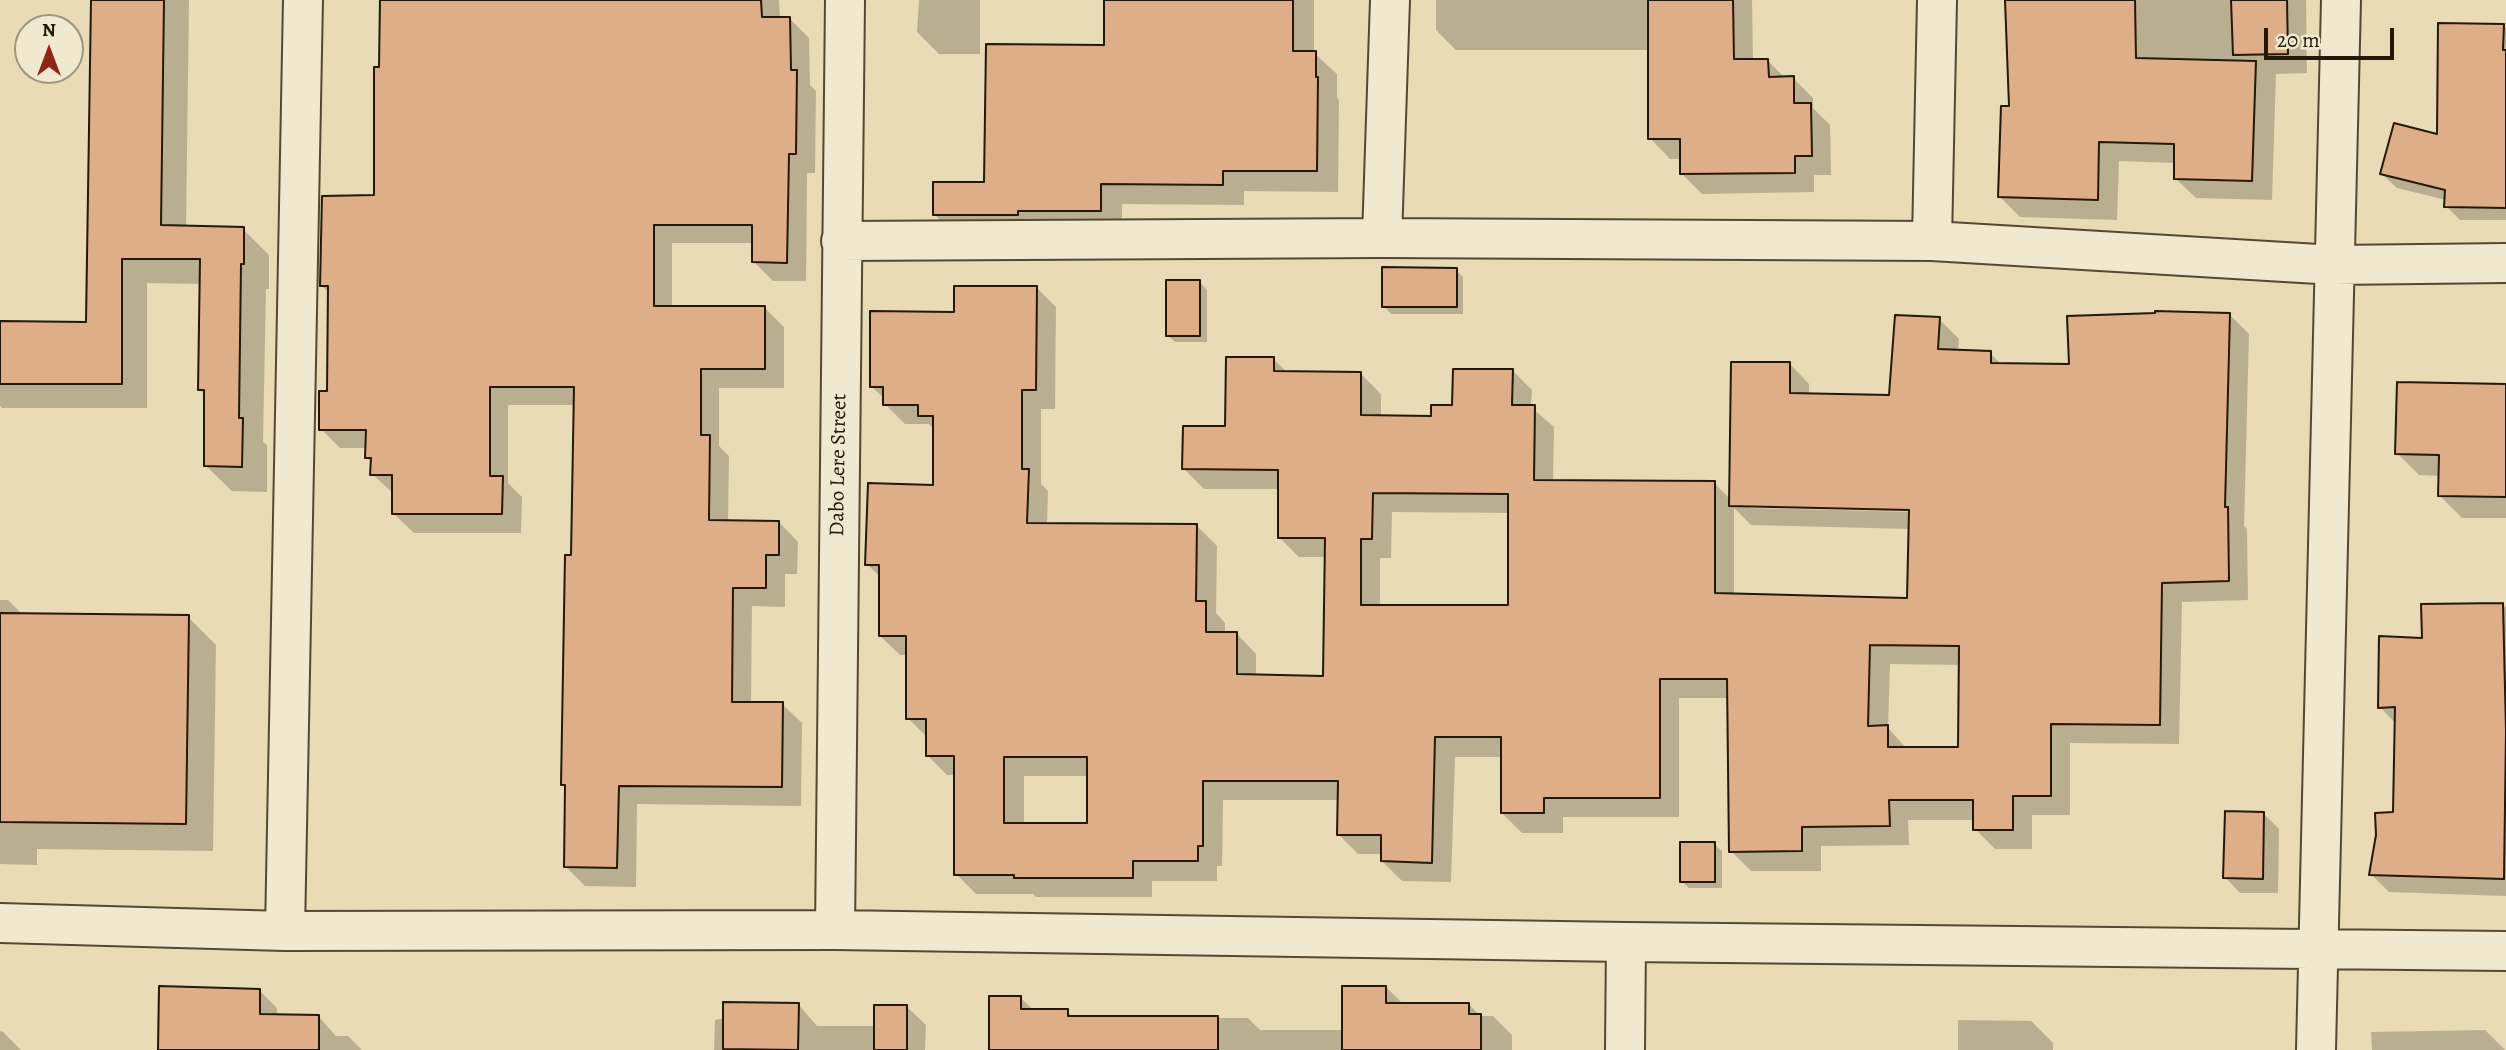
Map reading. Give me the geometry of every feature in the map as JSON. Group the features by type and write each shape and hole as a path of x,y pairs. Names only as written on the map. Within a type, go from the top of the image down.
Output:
{"street":[{"path":"285,931 303,0"},
{"name":"Dabo Lere Street","path":"835,930 845,0"},
{"path":"1382,238 1390,0"},
{"path":"1932,241 1937,0"},
{"path":"2316,1050 2341,0"},
{"path":"841,241 1382,238 1932,241 2335,265 2506,263"},
{"path":"0,923 285,931 835,930 2506,951"},
{"path":"1625,1050 1626,942"}],"building":[{"path":"91,0 164,0 161,225 244,227 239,418 243,418 242,467 204,466 204,390 198,390 200,259 122,259 122,384 0,384 0,321 86,322"},
{"path":"380,0 761,0 762,17 790,17 791,70 797,70 796,154 789,154 787,263 752,262 752,225 654,225 654,306 765,306 765,369 701,369 701,435 710,435 709,520 779,521 779,555 766,555 766,588 733,588 732,702 783,702 782,787 619,786 617,868 564,867 565,785 561,785 565,555 571,555 574,387 490,387 490,476 503,476 502,514 392,514 392,475 370,475 371,458 365,458 366,430 319,430 319,391 327,391 328,286 320,286 322,196 374,195 374,67 379,67"},
{"path":"1104,0 1293,0 1293,51 1316,51 1317,171 1223,171 1223,185 1101,184 1101,211 933,215 933,182 984,182 986,44 1104,45"},
{"path":"1648,0 1733,0 1734,59 1768,59 1769,77 1794,76 1794,103 1811,103 1812,156 1795,156 1795,173 1680,174 1680,139 1648,139"},
{"path":"2005,0 2135,0 2136,58 2256,61 2252,181 2174,179 2174,144 2099,142 2098,200 1998,197 2001,106 2009,106"},
{"path":"2231,0 2287,0 2288,54 2233,55"},
{"path":"2438,23 2504,24 2506,208 2444,207 2445,190 2380,174 2394,123 2437,134"},
{"path":"1382,267 1457,268 1457,307 1382,307"},
{"path":"1166,280 1200,280 1200,336 1166,336"},
{"path":"954,286 1037,286 1036,390 1022,390 1022,469 1029,469 1027,523 1197,524 1196,601 1206,601 1206,632 1237,632 1237,674 1323,676 1325,538 1278,538 1278,470 1182,469 1183,426 1225,426 1226,357 1274,357 1274,371 1361,372 1361,415 1431,416 1431,405 1452,405 1453,369 1513,369 1512,405 1535,405 1534,480 1715,481 1715,593 1907,598 1909,510 1729,506 1731,362 1790,362 1790,393 1889,395 1895,315 1940,317 1938,349 1991,351 1991,363 2069,364 2067,316 2155,311 2230,313 2225,507 2228,507 2229,581 2162,583 2160,725 2051,724 2051,796 2013,796 2013,830 1973,830 1973,800 1889,800 1890,826 1802,827 1802,851 1729,852 1727,679 1660,679 1660,798 1544,798 1544,813 1501,813 1501,737 1435,737 1432,863 1381,861 1381,835 1337,835 1338,781 1203,781 1203,846 1198,846 1198,861 1133,861 1133,878 954,875 954,756 926,756 926,719 906,719 906,636 879,636 879,565 865,565 868,483 933,485 933,416 918,416 918,405 883,405 883,387 870,387 870,311 954,312","holes":["1373,493 1508,494 1508,605 1361,605 1361,539 1372,539","1870,645 1959,646 1958,747 1888,747 1888,725 1868,726","1004,757 1087,757 1087,823 1004,823"]},
{"path":"2397,382 2506,384 2506,497 2438,496 2439,455 2395,454"},
{"path":"2503,603 2506,731 2504,879 2369,875 2376,835 2375,813 2393,812 2395,707 2378,708 2379,636 2422,638 2421,604"},
{"path":"0,613 189,615 186,824 0,822"},
{"path":"2225,811 2264,812 2263,879 2223,878"},
{"path":"1680,842 1715,842 1715,882 1680,882"},
{"path":"159,986 260,989 260,1014 319,1015 319,1050 158,1050"},
{"path":"1342,986 1386,986 1386,1003 1469,1003 1469,1014 1481,1014 1481,1050 1342,1050"},
{"path":"989,996 1021,996 1021,1009 1068,1009 1068,1016 1218,1016 1218,1050 989,1050"},
{"path":"723,1002 799,1003 798,1050 723,1049"},
{"path":"874,1005 907,1005 907,1050 874,1050"}]}
